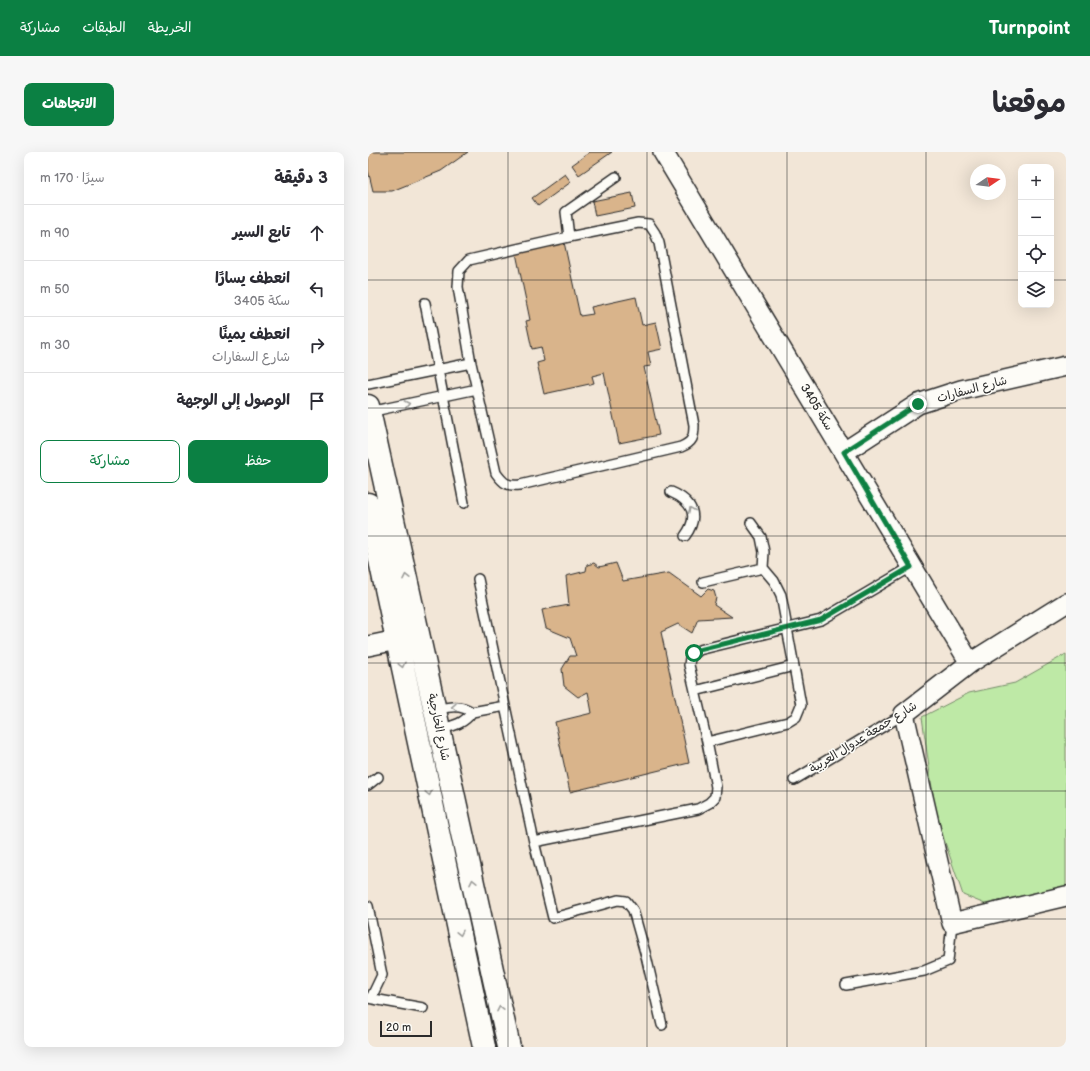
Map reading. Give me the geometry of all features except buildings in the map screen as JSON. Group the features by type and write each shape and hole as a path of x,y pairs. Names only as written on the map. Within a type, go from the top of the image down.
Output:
{"main road":[{"name":"شارع الخارجية","path":"369,409 509,1047"},
{"name":"شارع الخارجية","path":"370,524 397,640 484,1047"},
{"path":"411,602 405,629 397,640 410,647 420,658 427,670"},
{"path":"415,726 438,720"}],"street":[{"name":"سكة 3405","path":"663,152 970,663"},
{"name":"شارع السفارات","path":"844,452 918,404 961,390 1066,366"},
{"path":"970,663 1066,603"},
{"path":"368,646 397,640"},
{"name":"شارع جمعة عدوال العربية","path":"904,714 970,663"},
{"path":"904,714 952,923 1066,896"}],"lane":[{"path":"569,237 566,212 616,176"},
{"path":"638,223 649,224 660,243 694,424 694,436 688,444 681,447 511,486 502,482 496,473 471,363 458,288 459,270 468,260 638,223"},
{"path":"425,303 464,503"},
{"path":"368,384 471,363"},
{"path":"369,409 477,389"},
{"path":"671,492 680,496 688,503 692,511 694,519 691,528 685,536"},
{"path":"708,742 777,726 788,722 796,717 801,705 781,595 774,581 763,568 764,552 762,537 751,523"},
{"path":"534,842 698,809 709,803 715,797 716,787 708,742 689,665 690,658 699,650 821,620 911,567"},
{"path":"703,582 763,568"},
{"path":"478,579 534,842 553,918 618,900 626,901 633,910 646,956 662,1025"},
{"path":"695,691 794,666"},
{"path":"438,720 458,706 472,712 505,706"},
{"path":"438,720 461,723 468,719 472,712"},
{"name":"شارع جمعة عدوال العربية","path":"794,780 904,714"},
{"path":"368,785 378,778"},
{"path":"368,906 382,975 369,998 423,1008"},
{"path":"846,985 924,971 948,961 952,923"}],"green space":[{"path":"1066,654 1066,886 985,904 963,895 936,816 922,717 969,693 1015,683"}],"route":[{"path":"694,653 699,650 821,620 911,567 844,452 918,404"}]}
